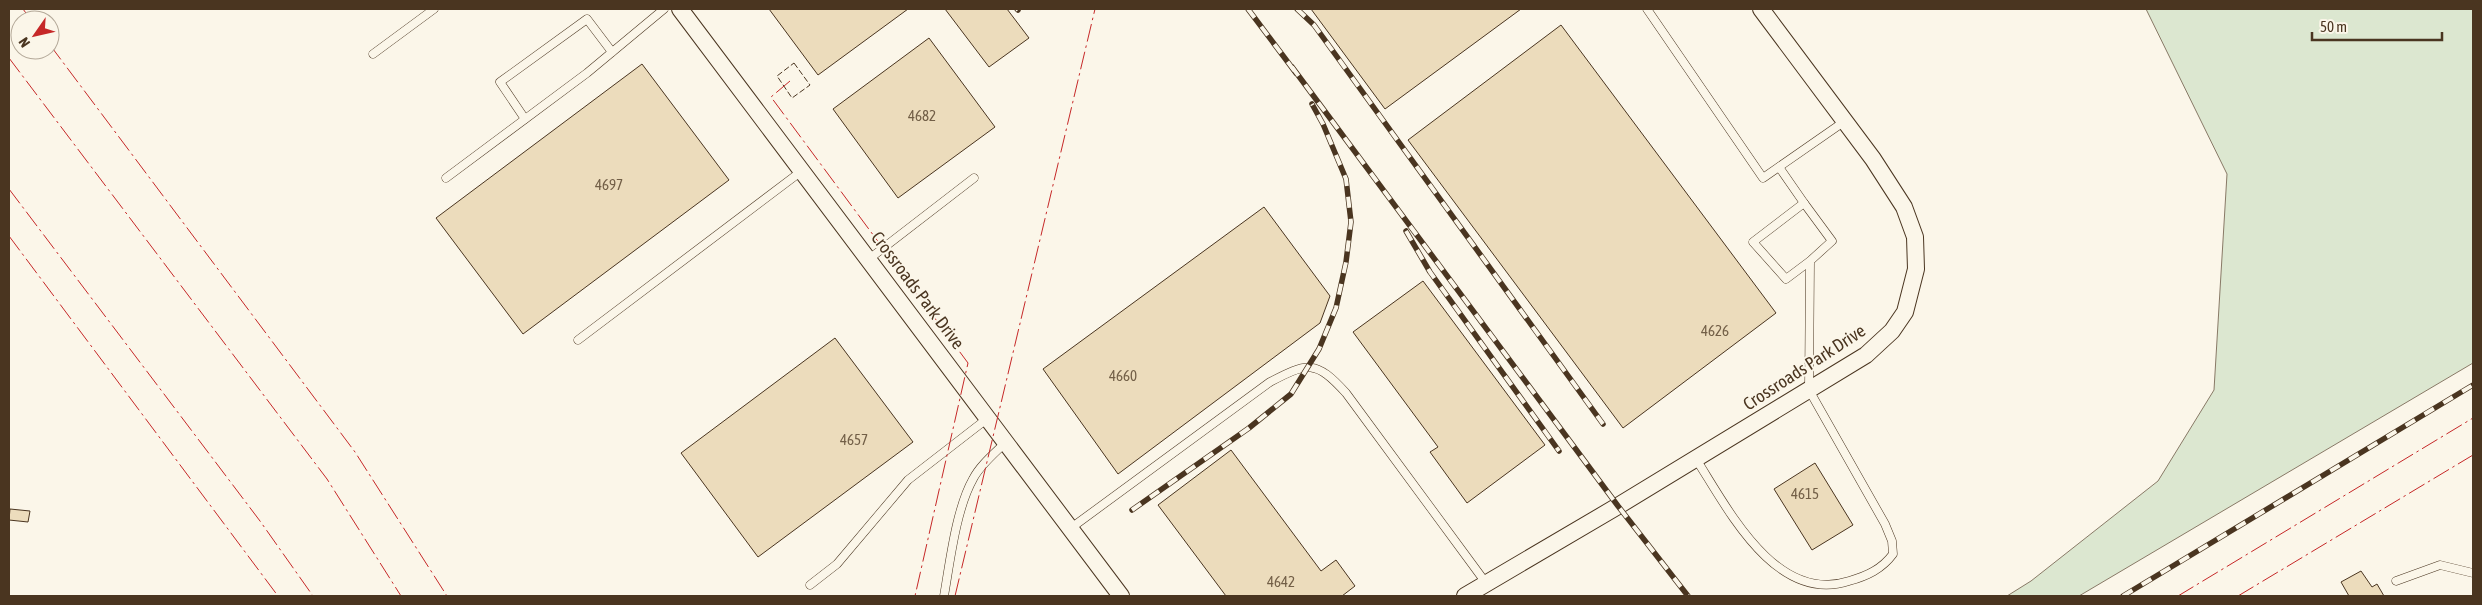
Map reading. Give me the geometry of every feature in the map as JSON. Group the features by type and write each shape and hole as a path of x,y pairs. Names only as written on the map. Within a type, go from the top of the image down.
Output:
{"street":[{"name":"Crossroads Park Drive","path":"680,9 1071,528 1115,593"},
{"name":"Crossroads Park Drive","path":"1465,596 1696,459 1866,355 1892,332 1904,312 1916,269 1915,237 1904,207 1845,121 1761,9"}],"lane":[{"path":"373,54 434,9"},
{"path":"446,178 612,52 664,9"},
{"path":"1647,9 1763,178 1845,121"},
{"path":"525,119 500,82 587,19 612,52"},
{"path":"1779,167 1832,241 1786,279 1753,242 1804,203"},
{"path":"578,340 803,170"},
{"path":"869,258 974,178"},
{"path":"1696,459 1732,516 1780,570 1806,584 1840,584 1861,578 1884,566 1894,554 1888,532 1809,390 1810,261"},
{"path":"1071,528 1270,382 1292,370 1308,366 1317,368 1333,379 1346,393 1486,583"},
{"path":"810,585 836,564 908,480 988,418"},
{"path":"944,596 957,530 972,479 1006,442"},
{"path":"2396,581 2440,565 2473,573"}],"green space":[{"path":"2146,9 2473,9 2473,363 2079,596 2007,596 2031,581 2158,481 2214,390 2227,174"}],"building":[{"path":"769,9 908,9 818,75"},
{"path":"945,9 1007,9 1029,38 989,67"},
{"path":"1311,9 1521,9 1385,109"},
{"path":"1561,25 1776,313 1623,428 1408,140"},
{"path":"929,38 995,127 898,198 833,109"},
{"path":"642,64 729,180 523,334 436,218"},
{"path":"1264,207 1330,296 1320,323 1118,474 1043,369"},
{"path":"1423,281 1545,445 1467,503 1430,452 1438,447 1353,332"},
{"path":"835,338 913,442 758,557 681,453"},
{"path":"1231,450 1321,571 1336,560 1355,586 1342,596 1226,596 1158,505"},
{"path":"1815,463 1853,525 1812,550 1774,489"},
{"path":"10,509 30,511 28,522 9,520"},
{"path":"2361,571 2372,587 2377,584 2384,596 2349,596 2341,582"}],"railway":[{"path":"1248,9 1296,73"},
{"path":"1297,9 1314,25 1603,424"},
{"path":"1292,67 1618,506 1688,596"},
{"path":"1132,510 1249,428 1291,394 1319,349 1336,308 1346,262 1351,222 1346,179 1323,124 1312,104"},
{"path":"1406,231 1430,272 1559,451"},
{"path":"2123,596 2473,385"}],"fence":[{"path":"794,63 810,85 792,98 777,76 794,63"}],"power":[{"path":"955,596 1095,9"},
{"path":"9,58 327,479 401,596"},
{"path":"60,58 355,452 447,596"},
{"path":"790,81 771,97 968,363 915,596"},
{"path":"9,189 260,521 313,596"},
{"path":"9,236 278,596"},
{"path":"2178,596 2473,418"},
{"path":"2238,596 2473,455"}]}
